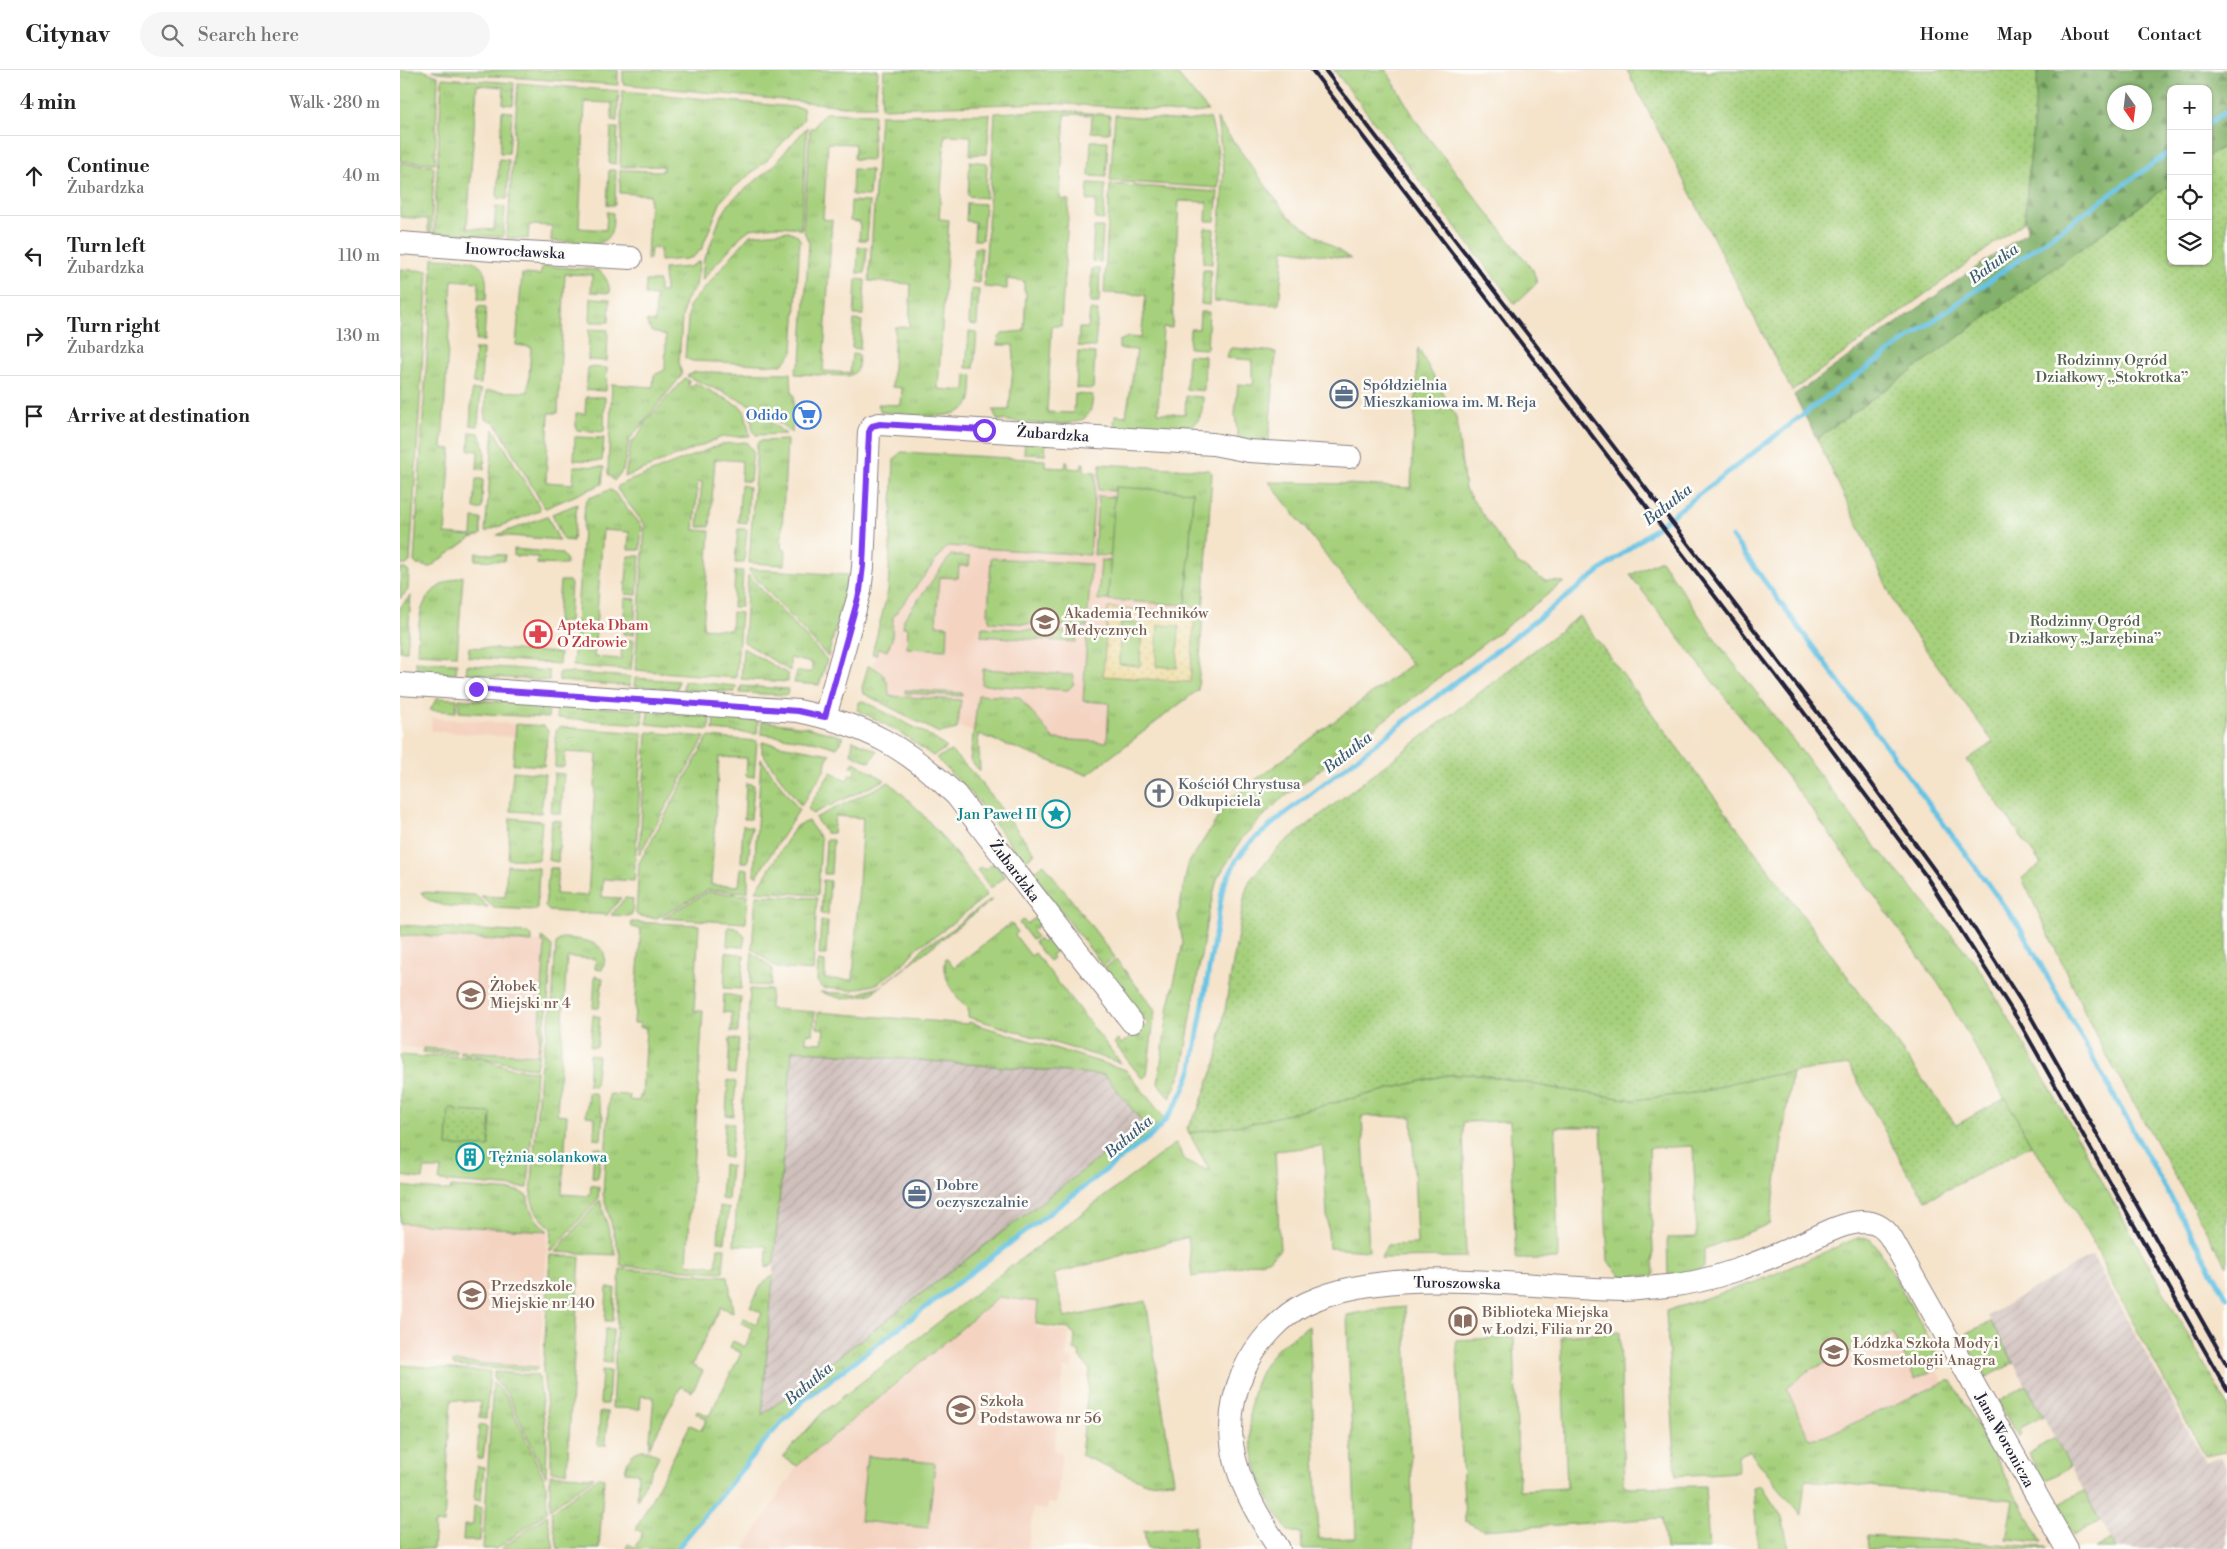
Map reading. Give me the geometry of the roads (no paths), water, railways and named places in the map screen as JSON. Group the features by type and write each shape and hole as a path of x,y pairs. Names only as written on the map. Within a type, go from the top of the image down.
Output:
{"street":[{"name":"Inowrocławska","path":"400,243 507,252 631,258"},
{"name":"Żubardzka","path":"825,717 860,591 863,566 869,432 872,426 880,424 1214,444 1249,451 1350,457"},
{"name":"Żubardzka","path":"400,684 798,711 855,726 896,746 922,764 956,795 1132,1022"},
{"name":"Turoszowska","path":"1279,1549 1251,1504 1239,1476 1232,1448 1232,1406 1236,1390 1256,1348 1284,1320 1306,1303 1333,1293 1355,1288 1410,1281 1625,1290 1672,1286 1699,1280 1757,1262 1844,1226 1863,1222 1884,1227"},
{"name":"Jana Woronicza","path":"1884,1227 2067,1549"}],"waterway":[{"name":"Bałutka","path":"2212,121 2227,111"},
{"name":"Bałutka","path":"677,1549 770,1435 804,1400 1152,1135 1165,1120 1181,1096 1192,1068 1223,887 1237,859 1250,843 1283,815 1818,403 2167,154"},
{"path":"1732,537 2019,926 2227,1298"}],"railway":[{"path":"1312,70 1799,706 1926,876 2020,1023 2227,1390"},
{"path":"1325,70 1864,773 1956,900 2031,1017 2227,1365"}],"place":[{"name":"Spółdzielnia Mieszkaniowa im. M. Reja","path":"1344,394"},
{"name":"Odido","path":"807,415"},
{"name":"Akademia Techników Medycznych","path":"1045,622"},
{"name":"Apteka Dbam O Zdrowie","path":"538,634"},
{"name":"Kościół Chrystusa Odkupiciela","path":"1159,793"},
{"name":"Jan Paweł II","path":"1056,814"},
{"name":"Żłobek Miejski nr 4","path":"471,995"},
{"name":"Tężnia solankowa","path":"470,1157"},
{"name":"Dobre oczyszczalnie","path":"917,1194"},
{"name":"Przedszkole Miejskie nr 140","path":"472,1295"},
{"name":"Biblioteka Miejska w Łodzi, Filia nr 20","path":"1463,1321"},
{"name":"Łódzka Szkoła Mody i Kosmetologii Anagra","path":"1834,1352"},
{"name":"Szkoła Podstawowa nr 56","path":"961,1410"}],"park label":[{"name":"Rodzinny Ogród Działkowy „Stokrotka”","path":"2112,368"},
{"name":"Rodzinny Ogród Działkowy „Jarzębina”","path":"2085,630"}]}
